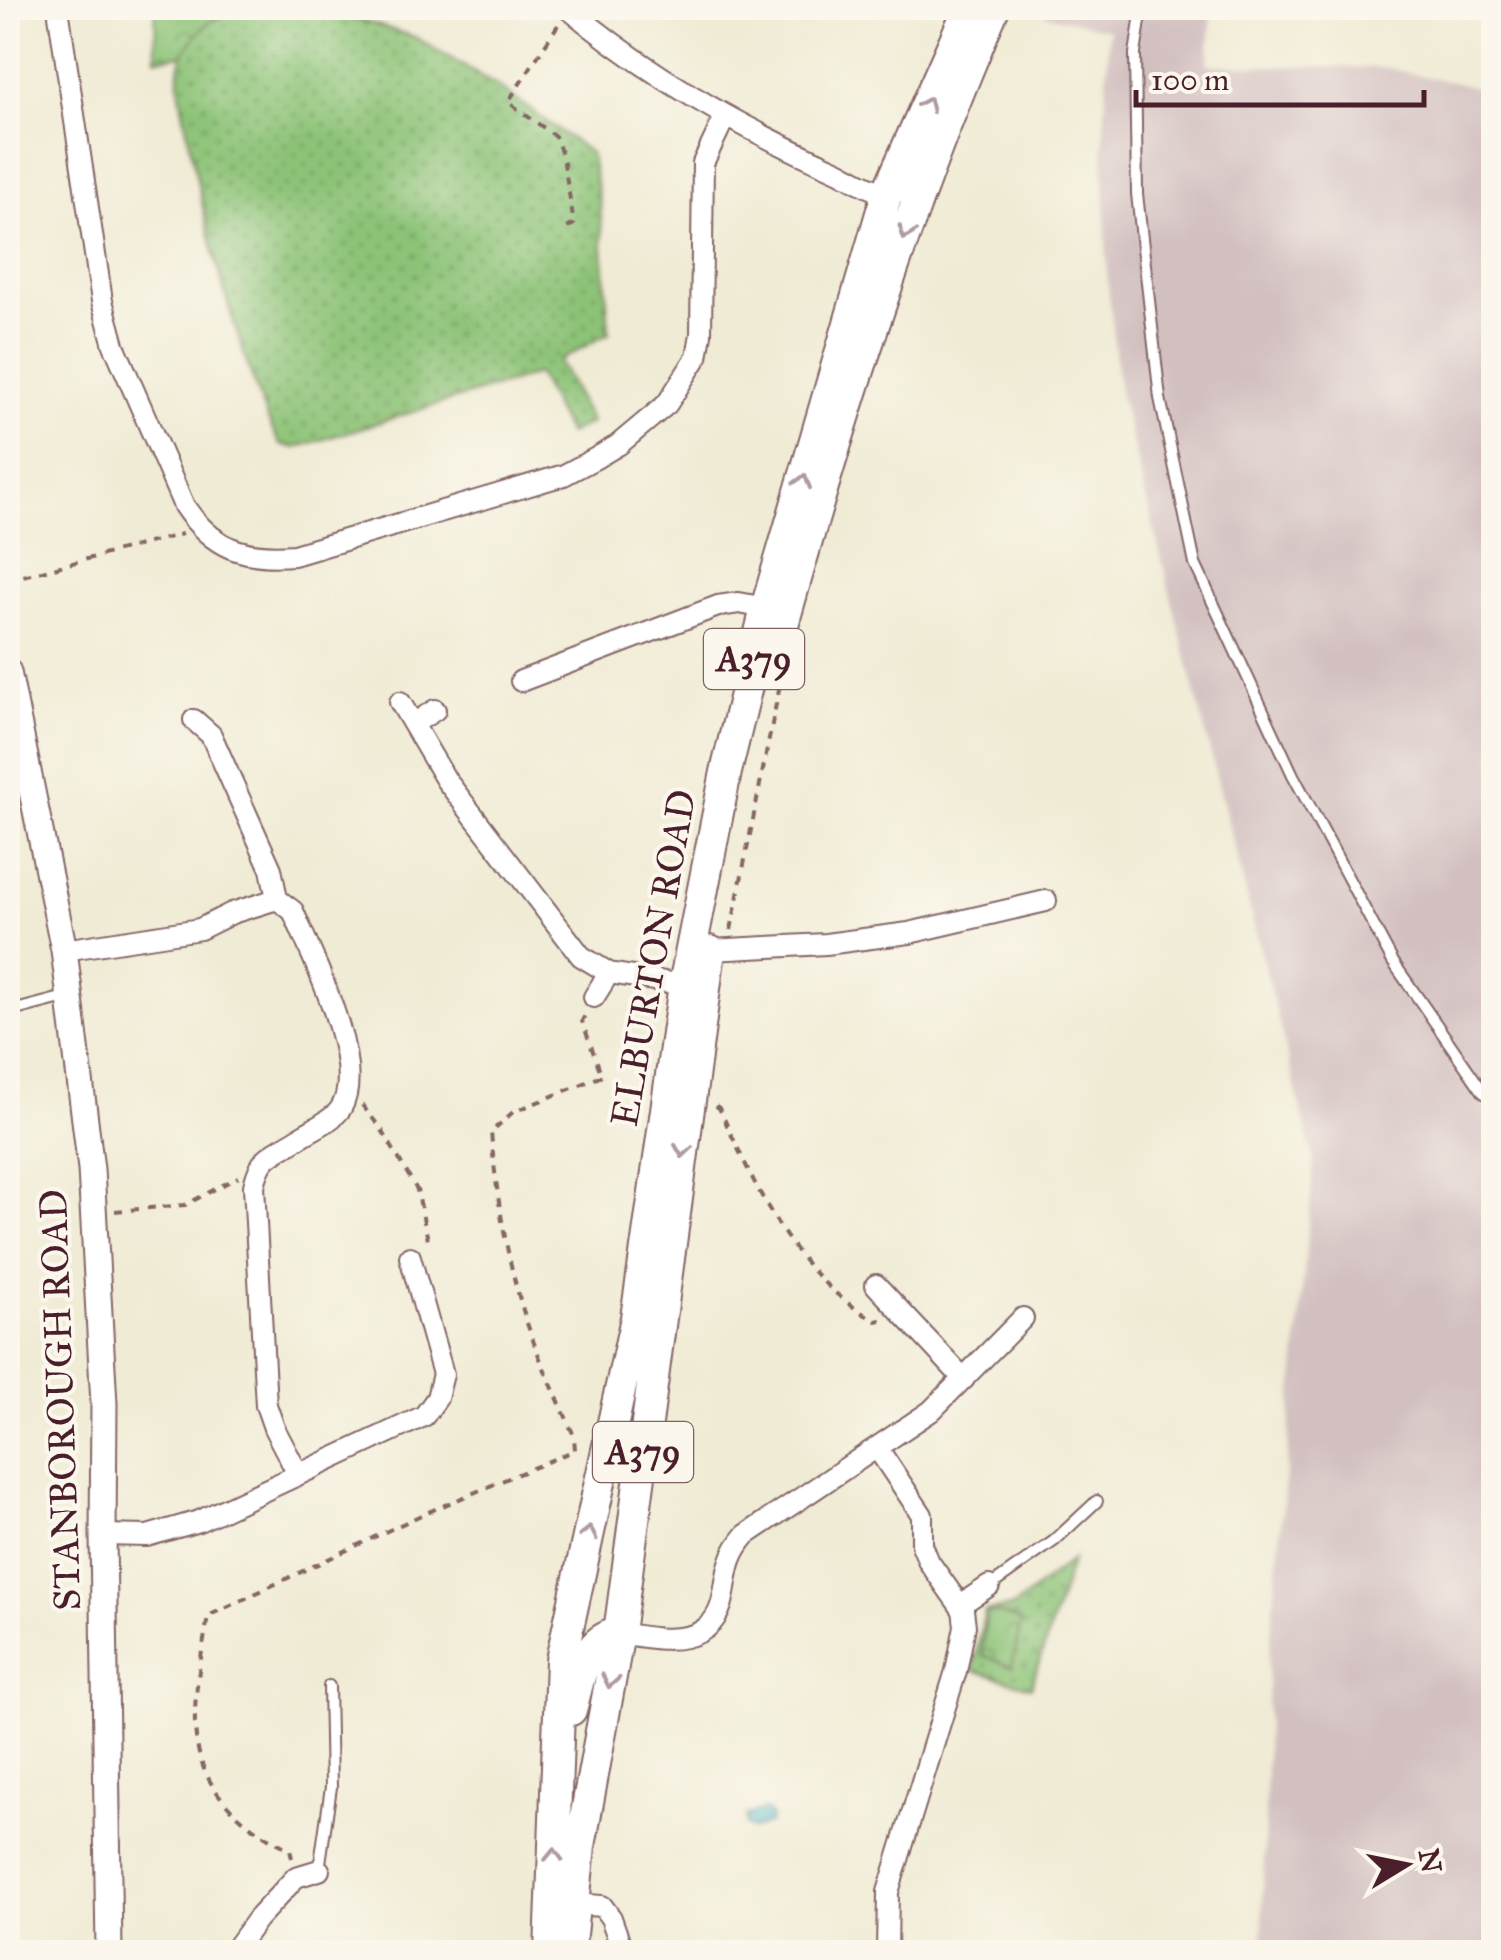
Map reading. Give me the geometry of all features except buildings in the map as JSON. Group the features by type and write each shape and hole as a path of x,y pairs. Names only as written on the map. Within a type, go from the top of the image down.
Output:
{"main road":[{"name":"ELBURTON ROAD","path":"550,1952 561,1660 636,1318 684,985 726,772 766,608 887,193 968,8"},
{"name":"ELBURTON ROAD","path":"570,1952 580,1846 619,1633 710,950 745,776 778,645 889,279 994,8"},
{"name":"A379","path":"574,1600 602,1606 618,1596 625,1546 634,1522"},
{"name":"A379","path":"558,1756 589,1649 608,1635 619,1633"}],"street":[{"path":"58,8 102,301 114,345 184,506 203,528 241,554 266,558 294,556 564,475 618,445 668,404 697,357 702,334 704,163 725,118"},
{"path":"568,8 649,72 725,118 887,193 908,188 934,156"},
{"path":"522,680 718,606 766,608"},
{"name":"STANBOROUGH ROAD","path":"8,672 64,950 94,1213 104,1404 102,1535 109,1952"},
{"path":"400,702 446,780 581,956 610,973 684,985"},
{"path":"414,724 435,710"},
{"path":"194,720 211,735 271,869 277,899 293,911 341,1030 348,1092 340,1111 270,1154 257,1171 254,1186 266,1405 298,1474"},
{"path":"64,950 200,929 245,908 277,899"},
{"path":"710,950 826,944 909,934 1046,901"},
{"path":"594,998 610,973"},
{"path":"102,1535 147,1536 199,1521 424,1416 438,1398 443,1374 409,1257"},
{"path":"876,1285 964,1379"},
{"path":"619,1633 654,1639 681,1639 696,1634 718,1615 726,1568 734,1549 746,1535 931,1411 1024,1318"},
{"path":"878,1449 922,1514 922,1546 960,1605 965,1626 963,1646 888,1892 887,1952"},
{"path":"960,1605 989,1586"},
{"path":"233,1952 296,1877 318,1870"},
{"path":"572,1904 602,1906 611,1918 623,1952"}],"lane":[{"path":"1142,8 1135,54 1138,194 1160,398 1195,564 1293,774 1393,962 1484,1093"},
{"path":"8,1012 70,996"},
{"path":"989,1586 1054,1541 1097,1502"},
{"path":"318,1870 331,1788 330,1686"}],"path":[{"path":"564,230 574,224 563,157 555,136 508,102 568,8"},
{"path":"8,580 203,528"},
{"path":"296,1877 290,1850 262,1837 235,1813 210,1782 198,1749 197,1688 208,1616 419,1516 574,1450 574,1436 536,1350 514,1280 490,1132 513,1112 602,1076 582,1021 594,998"},
{"path":"348,1092 382,1130 417,1190 428,1240 409,1257"},
{"path":"691,1095 719,1108 762,1200 804,1261 844,1304 876,1321 906,1317"},
{"path":"94,1213 185,1206 226,1182 257,1171"},
{"path":"1476,1952 1494,1917"}],"shaded area":[{"path":"1019,8 1212,8 1208,65 1387,68 1493,91 1493,1952 1262,1952 1268,1667 1314,1162 1119,391 1107,273 1103,148 1109,30"}],"green space":[{"path":"155,8 367,8 361,20 289,10 234,11 208,23 182,55 156,58"},
{"path":"283,8 361,20 415,37 500,88 590,153 600,204 609,333 559,361 591,423 568,434 537,374 295,448 280,444 255,387 219,271 193,163 179,72 193,38 214,20 239,12"},
{"path":"1072,1560 1031,1687 973,1670 985,1611 1013,1607"},
{"path":"995,1612 1021,1621 1012,1667 982,1655 986,1614"}],"water":[{"path":"765,1810 771,1815 770,1823 752,1829 746,1825 746,1815"}]}
